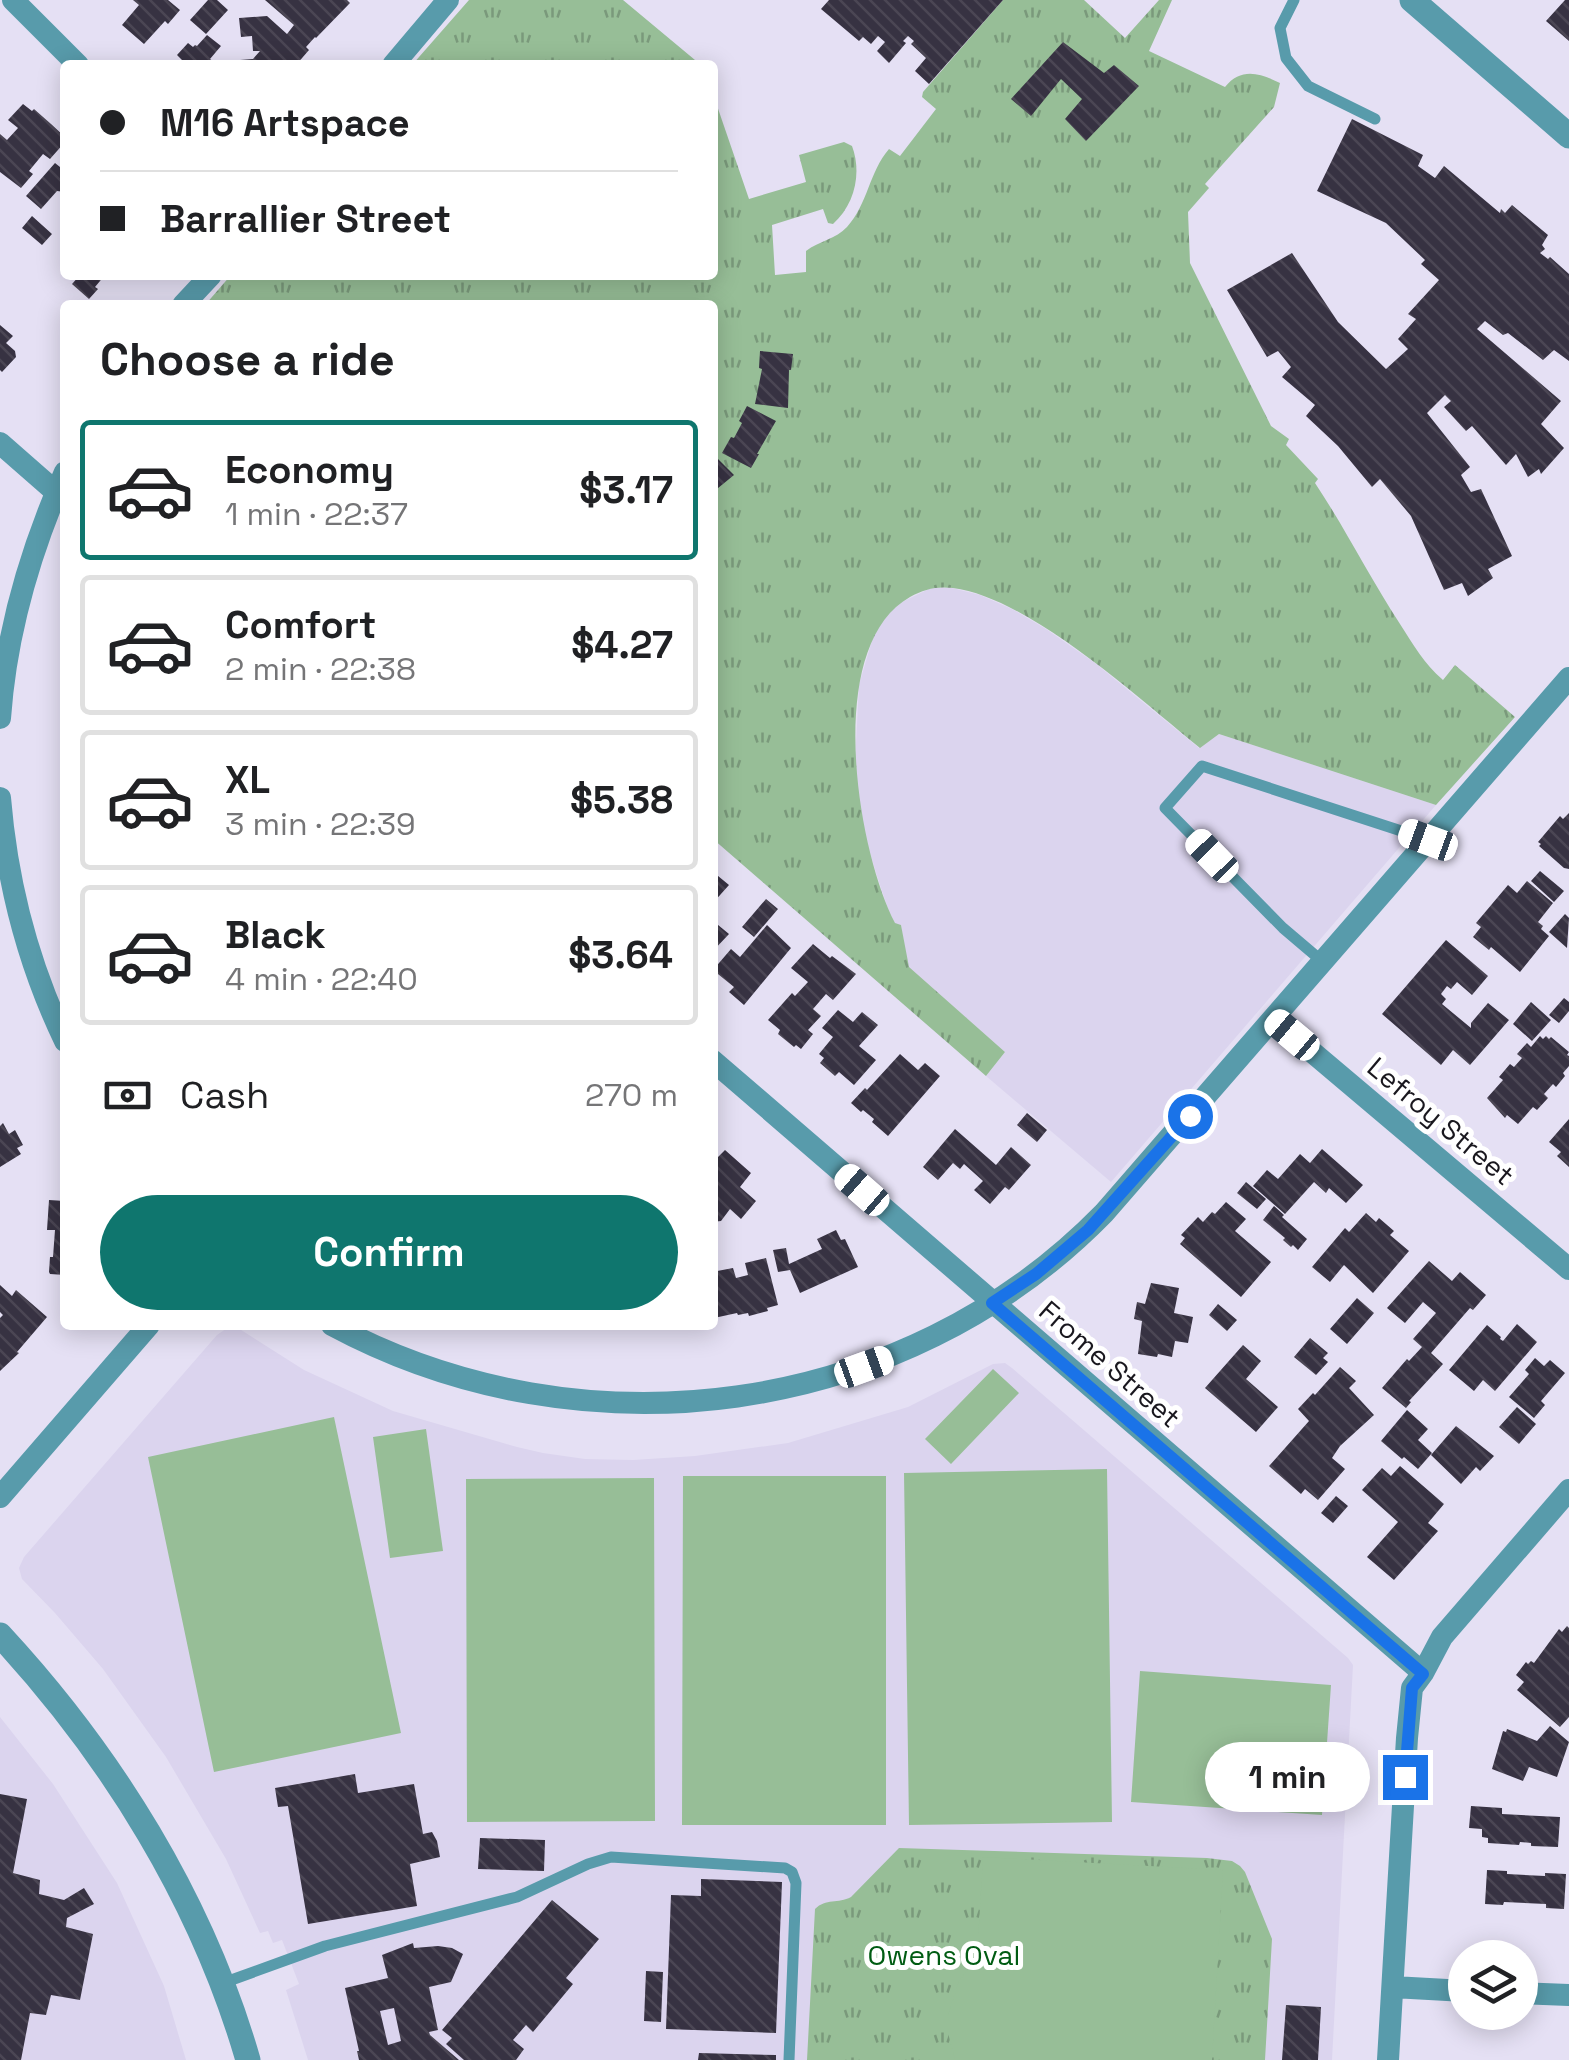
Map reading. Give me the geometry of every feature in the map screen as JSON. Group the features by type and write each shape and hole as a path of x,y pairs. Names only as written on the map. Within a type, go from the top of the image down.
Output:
{"street":[{"path":"12,0 73,60"},
{"path":"397,60 448,0"},
{"path":"1412,0 1569,136"},
{"path":"188,300 206,280"},
{"path":"0,444 60,487"},
{"path":"0,718 14,618 43,524 60,492"},
{"path":"342,1330 419,1364 490,1385 570,1400 660,1403 760,1393 840,1375 911,1348 1036,1274 1088,1230 1428,840 1565,690"},
{"path":"0,798 16,910 38,980 60,1030"},
{"name":"Lefroy Street","path":"1273,1020 1569,1270"},
{"name":"Frome Street","path":"718,1065 1423,1674"},
{"path":"0,1497 144,1330"},
{"path":"1388,2060 1412,1688 1442,1637 1569,1490"},
{"path":"0,1636 86,1740 139,1817 189,1909 222,1984 248,2060"},
{"path":"1392,1987 1448,1989"},
{"path":"1538,1994 1569,1996"}],"lane":[{"path":"1294,0 1280,28 1286,58 1308,86 1375,119"},
{"path":"1323,962 1283,928 1165,808 1202,766 1428,840"},
{"path":"222,1984 325,1946 522,1896 611,1856 785,1868 792,1872 796,1883 790,2060"}],"shaded area":[{"path":"931,588 980,595 1046,629 1095,663 1199,748 1219,734 1436,805 1111,1182 986,1076 1005,1052 908,967 901,925 895,924 890,915 876,873 858,797 855,763 859,685 873,637 884,617 902,602"},
{"path":"224,1330 241,1330 304,1370 393,1411 517,1447 585,1459 695,1456 788,1443 908,1407 993,1364 1005,1363 1353,1665 1332,2060 308,2060 286,1990 299,1984 282,1940 273,1943 268,1931 260,1933 226,1859 166,1757 103,1669 22,1579 19,1568 24,1557"},
{"path":"0,1717 53,1784 117,1883 164,1986 186,2060 0,2060"}],"green space":[{"path":"469,0 623,0 695,60 416,60"},
{"path":"1003,0 1084,0 1125,38 1159,0 1172,0 1149,51 1225,87 1244,74 1280,83 1274,107 1205,184 1209,188 1188,212 1190,263 1271,426 1289,439 1286,445 1318,479 1315,483 1419,654 1443,680 1455,665 1515,717 1436,805 1219,734 1200,748 1082,653 1016,610 953,588 931,589 910,597 883,622 866,658 857,702 860,801 881,890 895,923 901,925 909,967 1005,1052 986,1076 718,843 718,300 209,300 227,280 718,280 718,109 749,199 806,182 799,155 844,142 852,146 854,188 847,207 833,224 828,223 823,209 772,225 775,275 806,272 806,251 847,227 889,149 900,156 936,109 922,97"},
{"path":"993,1369 1019,1393 951,1464 925,1439"},
{"path":"334,1417 401,1733 214,1772 148,1457"},
{"path":"426,1429 443,1551 390,1558 373,1437"},
{"path":"1107,1469 1112,1822 909,1825 904,1473"},
{"path":"683,1476 886,1476 886,1825 682,1825"},
{"path":"654,1478 655,1821 467,1822 466,1479"},
{"path":"1140,1671 1331,1685 1322,1815 1131,1802"},
{"name":"Owens Oval","path":"899,1848 1232,1861 1245,1872 1272,1939 1265,2060 807,2060 815,1909 823,1903 851,1897"},
{"path":"983,1857 1223,1870 1212,2060 955,2060 948,2015 959,1981 977,1958"}],"building":[{"path":"133,0 168,0 180,10 144,44 122,25 139,5"},
{"path":"208,0 217,0 228,10 206,34 190,20"},
{"path":"265,0 350,3 306,47 309,50 300,60 240,60 253,59 260,51 253,51 252,36 241,37 239,18 267,16 287,34 294,25"},
{"path":"829,0 1003,0 929,84 915,71 926,58 911,44 914,41 908,36 889,63 877,51 885,42 878,36 871,44 863,37 859,41 821,9"},
{"path":"1569,0 1569,41 1546,21"},
{"path":"207,35 221,46 211,60 182,60 177,55 188,43 197,46"},
{"path":"1063,42 1104,73 1114,65 1139,86 1086,141 1065,119 1082,99 1061,79 1031,116 1011,99"},
{"path":"23,104 60,132 60,148 50,159 43,154 21,188 0,172 0,134 7,140 18,128 8,120"},
{"path":"1352,119 1423,155 1418,166 1435,178 1444,166 1500,213 1512,205 1548,235 1540,253 1569,274 1569,361 1554,350 1543,360 1485,321 1477,329 1561,401 1541,424 1564,448 1541,474 1539,469 1528,477 1516,454 1506,465 1472,426 1466,431 1444,407 1451,401 1445,395 1427,413 1470,467 1461,475 1471,492 1481,489 1512,556 1488,569 1493,578 1468,596 1462,583 1444,590 1411,516 1380,479 1372,487 1338,446 1306,416 1315,405 1282,377 1291,367 1278,351 1267,357 1227,290 1292,253 1338,322 1386,369 1408,349 1398,339 1416,319 1408,314 1439,280 1421,264 1425,260 1386,223 1317,191"},
{"path":"55,163 60,167 60,191 41,209 26,196"},
{"path":"32,216 52,234 42,245 22,228"},
{"path":"76,280 101,280 89,299 72,284"},
{"path":"0,325 13,336 6,343 16,357 2,372 0,370"},
{"path":"760,351 793,354 788,408 755,404 762,369"},
{"path":"747,406 776,421 751,468 722,453 742,423 739,421"},
{"path":"718,459 734,475 718,488"},
{"path":"1569,813 1569,869 1538,842 1560,816 1563,819"},
{"path":"1540,871 1564,891 1554,902 1531,881"},
{"path":"718,876 729,885 718,897"},
{"path":"1527,881 1553,903 1538,922 1549,936 1520,972 1473,937 1481,927 1476,923 1508,885 1517,893"},
{"path":"766,899 778,909 754,937 742,927"},
{"path":"1565,914 1569,918 1567,948 1549,932"},
{"path":"718,925 729,934 718,946"},
{"path":"767,925 791,948 744,1005 729,992 734,987 718,974 718,964 731,949 740,957"},
{"path":"1446,940 1488,976 1472,995 1457,982 1451,989 1447,986 1441,994 1446,999 1442,1004 1471,1028 1488,1003 1509,1020 1470,1065 1453,1050 1441,1065 1382,1014"},
{"path":"813,944 856,974 833,1000 826,994 813,1009 821,1016 808,1030 813,1034 801,1049 778,1034 780,1030 768,1020 792,993 795,996 808,982 791,968"},
{"path":"1564,998 1569,1002 1569,1011 1559,1023 1549,1015"},
{"path":"1531,1002 1551,1020 1532,1041 1513,1024"},
{"path":"838,1010 853,1022 862,1012 878,1025 859,1046 876,1060 854,1085 820,1063 824,1058 819,1054 833,1037 822,1028"},
{"path":"1540,1036 1551,1037 1569,1052 1569,1066 1556,1087 1553,1084 1544,1094 1548,1098 1537,1110 1533,1107 1518,1124 1507,1115 1505,1118 1487,1098 1503,1080 1499,1077 1510,1064 1514,1067 1522,1058 1517,1054 1527,1043 1531,1047"},
{"path":"900,1054 918,1070 925,1063 940,1076 888,1136 872,1122 874,1119 851,1103"},
{"path":"1027,1113 1047,1130 1037,1142 1017,1125"},
{"path":"1569,1119 1569,1167 1557,1156 1561,1152 1549,1142"},
{"path":"3,1123 9,1134 15,1130 23,1145 17,1148 21,1154 0,1167 0,1126"},
{"path":"955,1129 996,1165 1011,1147 1031,1165 990,1204 974,1190 983,1181 964,1164 960,1169 953,1163 938,1180 923,1167"},
{"path":"1322,1149 1363,1185 1346,1203 1329,1188 1326,1193 1314,1182 1285,1214 1253,1186 1267,1170 1278,1179 1300,1154 1310,1163"},
{"path":"725,1150 751,1173 740,1187 756,1201 741,1219 730,1209 718,1221 718,1157"},
{"path":"1246,1182 1266,1199 1257,1209 1237,1193"},
{"path":"49,1200 60,1201 60,1275 49,1272 55,1230 47,1230"},
{"path":"1226,1202 1246,1219 1235,1231 1271,1262 1241,1297 1180,1244 1185,1238 1181,1235 1198,1217 1203,1222"},
{"path":"1274,1206 1307,1239 1298,1250 1263,1220"},
{"path":"1366,1213 1394,1231 1390,1235 1409,1251 1373,1293 1344,1265 1330,1282 1312,1267 1345,1228 1349,1232"},
{"path":"836,1230 841,1240 845,1239 858,1267 800,1293 790,1270 778,1272 773,1250 786,1248 789,1264 822,1249 817,1239"},
{"path":"766,1258 778,1305 749,1316 737,1313 718,1317 718,1271 733,1268 736,1278 748,1275 745,1263"},
{"path":"1429,1261 1452,1281 1460,1272 1486,1295 1431,1353 1443,1364 1406,1408 1382,1388 1422,1347 1413,1339 1436,1313 1423,1302 1405,1323 1387,1308"},
{"path":"1151,1283 1179,1288 1174,1313 1193,1317 1188,1343 1175,1341 1172,1357 1138,1354 1142,1321 1134,1319 1137,1302 1145,1304"},
{"path":"0,1285 12,1296 16,1290 47,1317 0,1371 3,1315"},
{"path":"1357,1298 1374,1313 1347,1344 1330,1329"},
{"path":"1218,1304 1237,1320 1227,1331 1209,1315"},
{"path":"1517,1324 1537,1342 1495,1391 1483,1380 1474,1391 1449,1370 1487,1325 1503,1341"},
{"path":"1310,1338 1328,1353 1323,1358 1328,1362 1316,1375 1294,1357"},
{"path":"1243,1345 1261,1361 1246,1379 1278,1407 1256,1432 1205,1388"},
{"path":"1535,1358 1544,1366 1550,1360 1565,1373 1541,1401 1545,1405 1534,1418 1509,1397 1529,1374 1525,1370"},
{"path":"1340,1367 1356,1381 1349,1388 1374,1415 1332,1458 1345,1469 1318,1500 1305,1489 1301,1494 1269,1466 1309,1421 1298,1409"},
{"path":"1517,1407 1536,1424 1519,1444 1499,1427"},
{"path":"1407,1410 1428,1429 1418,1440 1432,1453 1418,1469 1381,1441"},
{"path":"1456,1426 1494,1456 1480,1471 1476,1467 1461,1484 1431,1455"},
{"path":"1400,1466 1444,1504 1428,1523 1438,1531 1394,1580 1367,1557 1398,1522 1362,1490 1382,1468 1391,1476"},
{"path":"1336,1496 1348,1506 1333,1523 1321,1513"},
{"path":"1567,1626 1569,1717 1560,1727 1517,1690 1524,1682 1516,1675 1526,1662 1534,1663 1559,1629 1562,1632"},
{"path":"1550,1726 1569,1742 1557,1777 1529,1767 1523,1781 1492,1769 1503,1731 1507,1729 1537,1741"},
{"path":"355,1774 358,1793 414,1784 423,1834 432,1832 440,1857 410,1864 417,1906 308,1924 288,1806 278,1807 275,1788"},
{"path":"0,1794 27,1799 13,1873 40,1880 39,1894 64,1900 84,1888 94,1904 67,1918 66,1927 93,1934 80,2000 51,1995 46,2015 30,2013 21,2060 0,2060"},
{"path":"1471,1806 1502,1808 1502,1814 1560,1817 1558,1847 1488,1843 1488,1838 1482,1837 1482,1829 1469,1828"},
{"path":"480,1838 545,1840 544,1871 478,1869"},
{"path":"1487,1870 1545,1876 1566,1874 1564,1909 1546,1908 1546,1904 1485,1904"},
{"path":"701,1879 782,1882 776,2033 666,2029 671,1895 701,1896"},
{"path":"552,1900 599,1939 566,1978 573,1984 533,2032 526,2025 513,2040 524,2049 516,2060 464,2060 446,2044 452,2038 442,2030"},
{"path":"413,1943 414,1948 438,1946 463,1954 451,1982 429,1987 438,2030 429,2032 430,2035 459,2060 359,2060 345,1988 388,1978 382,1955","holes":["394,2008 401,2041 388,2045 380,2011"]},
{"path":"646,1971 663,1972 661,2022 644,2021"},
{"path":"1286,2005 1321,2007 1318,2060 1282,2060"},
{"path":"699,2053 776,2055 776,2060 698,2060"}],"route":[{"path":"1190,1116 1088,1230 1036,1274 992,1303 1423,1674 1412,1688 1405,1777"}]}
